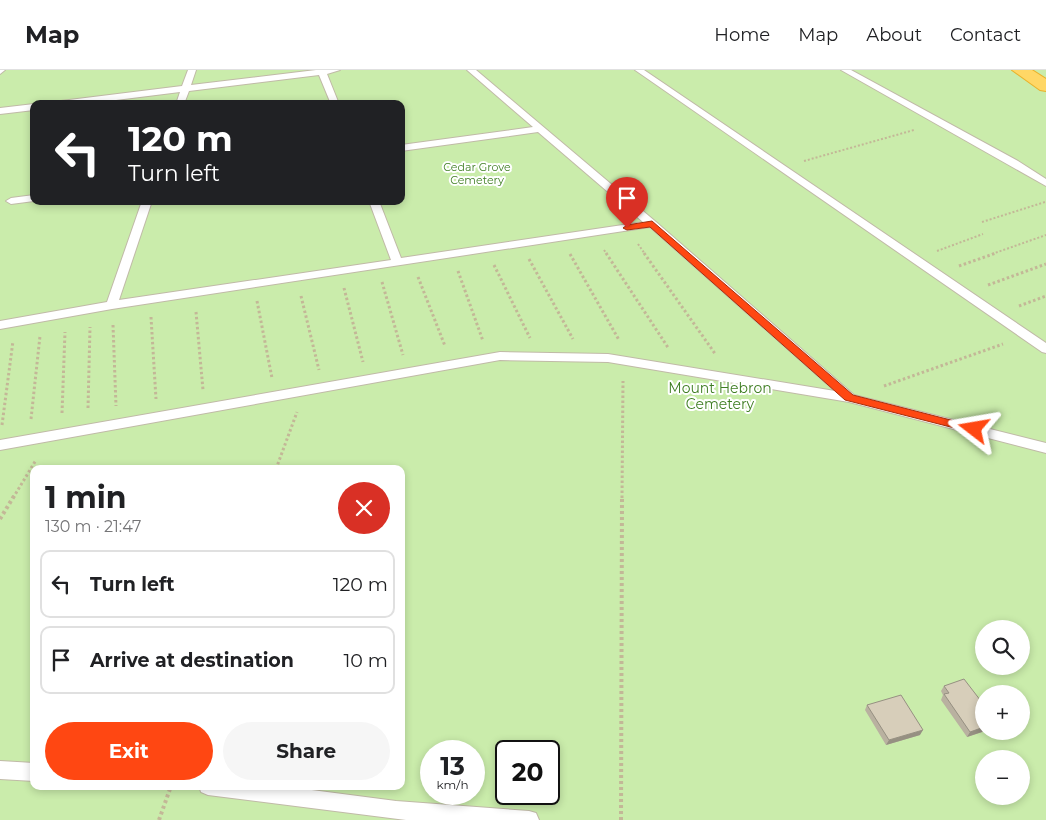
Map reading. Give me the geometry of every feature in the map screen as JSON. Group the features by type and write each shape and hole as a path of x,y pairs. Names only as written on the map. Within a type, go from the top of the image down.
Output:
{"highway":[{"path":"1020,70 1046,86"}],"lane":[{"path":"181,100 192,70"},
{"path":"96,100 336,70"},
{"path":"472,70 652,224 849,398"},
{"path":"640,70 1046,349"},
{"path":"845,70 1015,163 1046,183"},
{"path":"322,72 333,100"},
{"path":"0,111 30,107"},
{"path":"405,147 541,129"},
{"path":"11,201 30,199"},
{"path":"112,306 146,205"},
{"path":"376,205 397,262"},
{"path":"0,325 194,293 652,224"},
{"path":"0,445 500,356 583,357 628,361 732,378 849,398 1046,448"},
{"path":"0,770 30,772"},
{"path":"239,790 396,810 529,820"}],"path":[{"path":"782,168 941,122"},
{"path":"982,222 1046,202"},
{"path":"627,228 732,378"},
{"path":"592,233 683,370"},
{"path":"915,259 983,234"},
{"path":"937,274 1046,235"},
{"path":"560,238 628,361 620,820"},
{"path":"520,244 583,357"},
{"path":"486,249 539,357"},
{"path":"451,254 490,358"},
{"path":"411,260 452,364"},
{"path":"965,293 1046,264"},
{"path":"377,265 409,372"},
{"path":"339,271 368,379"},
{"path":"296,278 323,387"},
{"path":"254,284 275,396"},
{"path":"194,293 205,408"},
{"path":"150,300 157,417"},
{"path":"112,306 117,424"},
{"path":"88,429 91,309"},
{"path":"36,465 56,435 66,314"},
{"path":"28,440 42,317"},
{"path":"1,430 15,322"},
{"path":"849,398 1027,336"},
{"path":"277,465 305,390"},
{"path":"0,519 30,474"},
{"path":"159,820 170,790"}],"green space":[{"name":"Mount Hebron Cemetery","path":"0,70 1046,70 1046,820 0,820"}],"building":[{"path":"964,679 975,693 975,730 970,732 944,694 949,693 944,686"},
{"path":"901,695 923,730 889,740 867,705"}],"route":[{"path":"627,228 652,224 849,398 974,429"}],"park label":[{"name":"Cedar Grove Cemetery","path":"477,173"}]}
